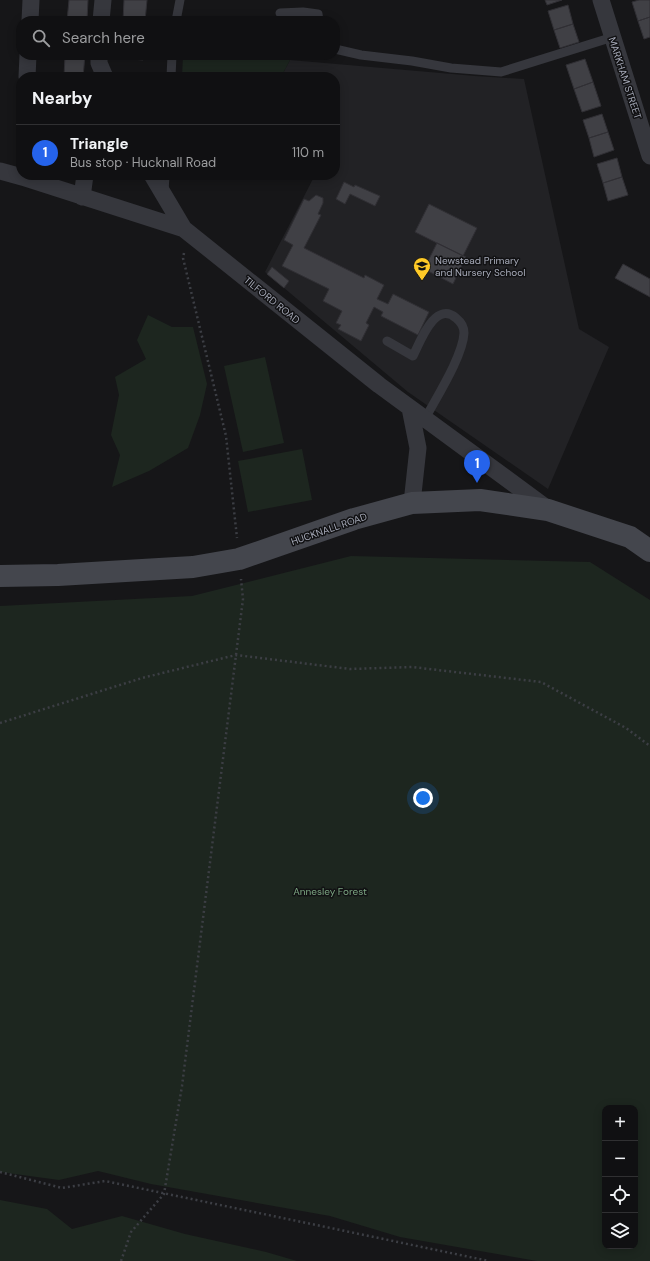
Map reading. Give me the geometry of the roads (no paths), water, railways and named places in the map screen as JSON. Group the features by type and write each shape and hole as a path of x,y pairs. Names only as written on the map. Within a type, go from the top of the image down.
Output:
{"street":[{"path":"30,16 31,0"},
{"path":"102,16 103,0"},
{"name":"MARKHAM STREET","path":"601,0 650,156"},
{"path":"27,72 28,60"},
{"path":"0,171 16,175"},
{"path":"33,180 184,229"},
{"path":"82,197 84,180"},
{"name":"TILFORD ROAD","path":"155,180 184,229 379,385 548,510"},
{"path":"410,408 418,448 412,503"},
{"name":"HUCKNALL ROAD","path":"0,576 58,575 193,567 239,559 354,519 412,503 480,500 548,510 630,537 650,550"}],"lane":[{"path":"177,16 180,0"},
{"path":"280,13 302,12 318,14 318,16"},
{"path":"340,50 361,55 412,61 451,68 501,72 613,37"},
{"path":"171,72 172,60"},
{"path":"164,196 165,180"},
{"path":"387,341 413,356 432,320 437,316 446,314 455,316 462,324 464,333 460,350 453,367 425,419"}],"place":[{"name":"Newstead Primary and Nursery School","path":"422,281"},
{"name":"Triangle","path":"477,483"}],"park label":[{"name":"Annesley Forest","path":"330,891"}]}
